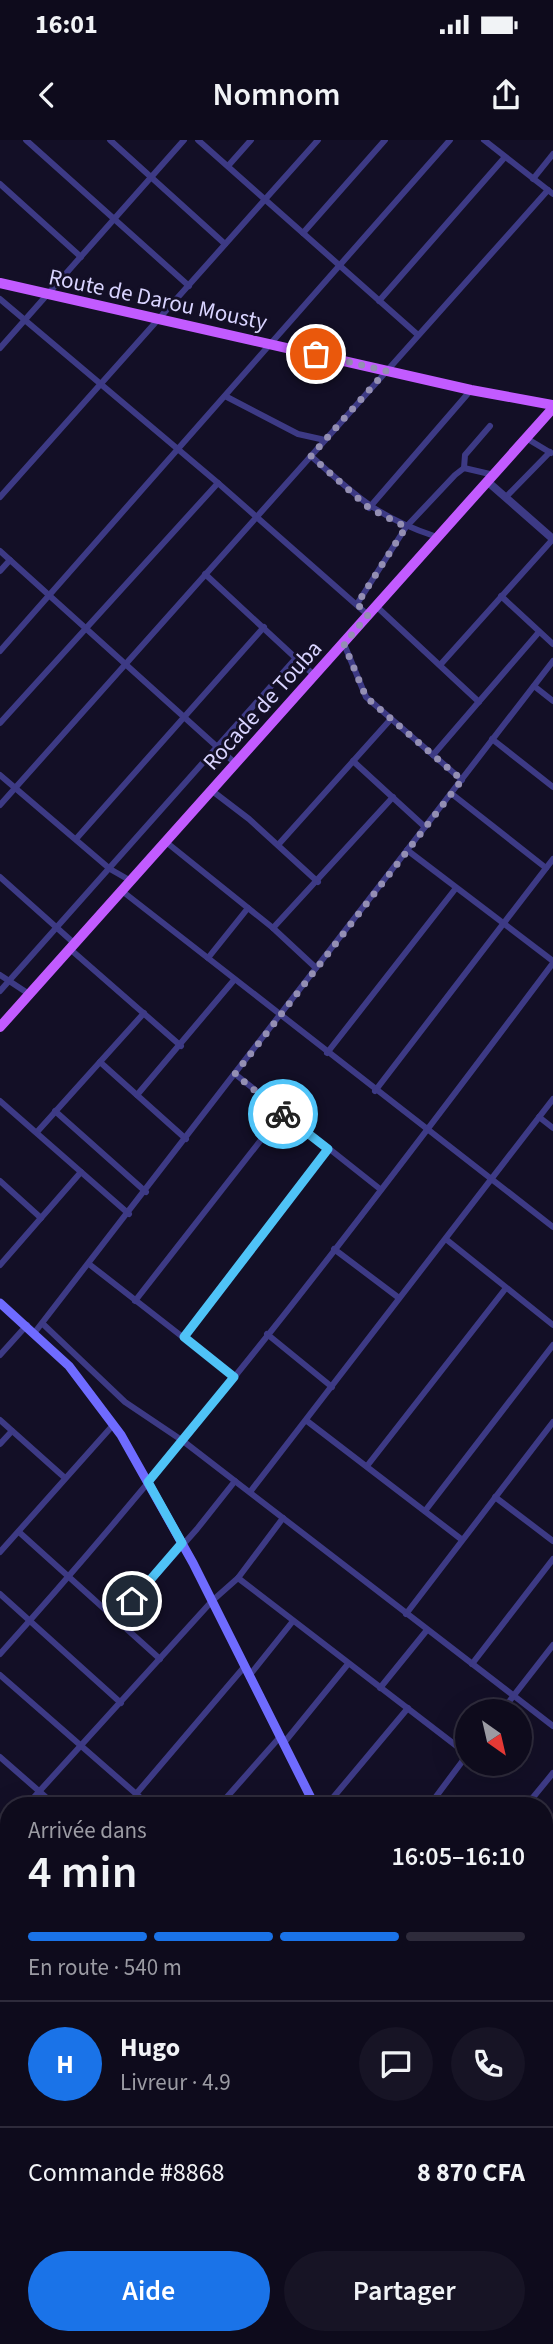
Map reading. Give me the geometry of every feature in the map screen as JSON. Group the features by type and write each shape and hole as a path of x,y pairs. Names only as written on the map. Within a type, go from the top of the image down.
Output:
{"main road":[{"name":"Route de Darou Mousty","path":"0,283 553,407"},
{"name":"Rocade de Touba","path":"0,1027 553,407"},
{"path":"0,1303 31,1329 83,1382 114,1424 182,1543 310,1797"}],"street":[{"path":"26,140 189,286"},
{"path":"110,140 225,244"},
{"path":"0,348 184,140"},
{"path":"198,140 418,335"},
{"path":"228,166 251,140"},
{"path":"0,497 318,140"},
{"path":"303,233 385,140"},
{"path":"0,651 450,140"},
{"path":"0,805 418,335 550,192 487,141"},
{"path":"533,179 553,154"},
{"path":"379,301 505,157"},
{"path":"0,184 81,257"},
{"path":"0,299 218,483 368,615"},
{"path":"369,508 471,390"},
{"path":"225,396 299,434 324,440"},
{"path":"357,604 406,527 464,468 465,455 489,425"},
{"path":"506,497 552,453 526,438"},
{"path":"311,456 369,508 406,527 437,537"},
{"path":"441,664 553,539 506,497 491,478 464,468"},
{"path":"0,723 85,626 218,483"},
{"path":"0,551 235,763"},
{"path":"0,571 10,560"},
{"path":"205,574 314,675"},
{"path":"501,596 553,644"},
{"path":"376,606 479,702"},
{"path":"76,839 264,627"},
{"path":"433,755 539,632"},
{"path":"344,644 366,697 462,780"},
{"path":"0,992 296,658"},
{"path":"0,1355 31,1329 43,1324 553,661"},
{"path":"534,686 553,701"},
{"path":"278,845 390,720"},
{"path":"492,739 553,787"},
{"path":"353,761 425,827"},
{"path":"0,775 110,869 131,881"},
{"path":"211,790 278,845 317,882"},
{"path":"452,794 546,868"},
{"path":"273,928 393,797"},
{"path":"166,842 273,928 316,968"},
{"path":"0,1654 183,1441 427,1130 553,962 407,850"},
{"path":"375,1091 553,859"},
{"path":"0,877 57,927 72,946 181,1046"},
{"path":"327,1054 456,888"},
{"path":"122,891 327,1054 553,1227"},
{"path":"208,958 248,908"},
{"path":"0,975 29,994"},
{"path":"137,1095 234,980"},
{"path":"37,1132 144,1013"},
{"path":"100,1062 186,1139"},
{"path":"235,1074 282,1114 380,1189"},
{"path":"250,1492 447,1240 553,1099"},
{"path":"0,1101 129,1214"},
{"path":"55,1111 146,1192"},
{"path":"135,1301 282,1114"},
{"path":"539,1117 553,1128"},
{"path":"184,1337 328,1149"},
{"path":"0,1265 81,1172"},
{"path":"0,1181 41,1218"},
{"path":"447,1240 553,1325"},
{"path":"334,1250 400,1298"},
{"path":"89,1264 234,1377"},
{"path":"367,1466 506,1288"},
{"path":"43,1324 125,1402 235,1480 553,1726"},
{"path":"267,1334 332,1387"},
{"path":"425,1511 553,1345"},
{"path":"0,1420 65,1478"},
{"path":"307,1420 461,1539"},
{"path":"0,1552 114,1424"},
{"path":"406,1614 461,1539 552,1425"},
{"path":"0,1444 12,1431"},
{"path":"117,1619 197,1529 235,1480"},
{"path":"495,1497 553,1541"},
{"path":"34,1797 212,1601 238,1578 283,1518"},
{"path":"19,1532 160,1659"},
{"path":"472,1664 553,1559"},
{"path":"238,1578 455,1745"},
{"path":"0,1594 121,1703"},
{"path":"250,1676 293,1621"},
{"path":"380,1688 426,1630"},
{"path":"510,1699 553,1645"},
{"path":"228,1797 348,1664"},
{"path":"136,1794 245,1666"},
{"path":"0,1675 140,1797"},
{"path":"334,1797 408,1708"},
{"path":"0,1758 46,1797"},
{"path":"436,1797 455,1771"},
{"path":"533,1797 553,1773"}],"way so far":[{"path":"283,1114 235,1074 462,780 366,697 344,644 368,615 357,604 406,527 369,508 311,456 386,371 316,354"}],"route":[{"path":"132,1601 182,1543 148,1482 234,1377 184,1337 328,1149 283,1114"}]}
